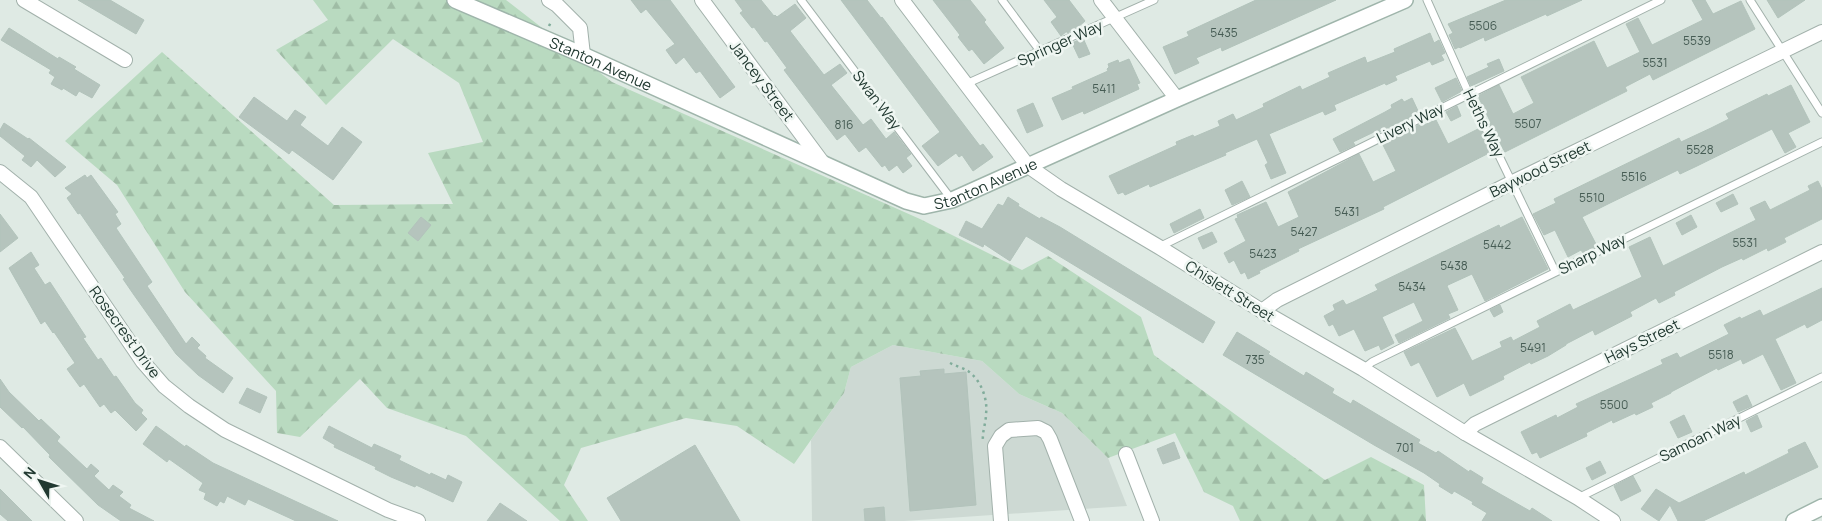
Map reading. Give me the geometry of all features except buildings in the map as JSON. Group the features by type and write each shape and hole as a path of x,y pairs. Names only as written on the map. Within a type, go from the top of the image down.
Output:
{"street":[{"path":"24,0 125,60"},
{"name":"Stanton Avenue","path":"455,0 583,55 906,201 924,206 952,200 1177,99 1405,0"},
{"path":"549,0 557,5 580,28 583,55"},
{"name":"Jancey Street","path":"702,0 822,162"},
{"name":"Chislett Street","path":"902,0 1028,166 1061,189 1262,311 1363,369 1465,433 1578,498 1613,521"},
{"path":"1101,0 1177,99"},
{"name":"Baywood Street","path":"1262,311 1273,302 1513,182 1822,32"},
{"name":"Rosecrest Drive","path":"0,172 31,197 143,362 164,386 224,430 384,515 418,521"},
{"name":"Hays Street","path":"1465,433 1475,424 1822,252"},
{"path":"1001,521 995,446 1001,436 1009,430 1038,428 1046,432 1050,439 1082,521"},
{"path":"0,447 42,490 76,521"},
{"path":"1126,454 1152,521"},
{"path":"1794,521 1822,508"}],"lane":[{"name":"Swan Way","path":"801,0 952,200"},
{"path":"1002,0 1040,51"},
{"name":"Springer Way","path":"966,84 1154,0"},
{"name":"Heths Way","path":"1427,0 1469,94 1555,271"},
{"name":"Livery Way","path":"1159,247 1661,0"},
{"path":"1750,0 1822,113"},
{"name":"Sharp Way","path":"1363,369 1372,362 1555,271 1822,142"},
{"name":"Samoan Way","path":"1578,498 1822,377"}],"path":[{"path":"549,26 551,22"},
{"path":"950,363 969,372 979,384 985,397 986,414 982,435 984,449"}],"shaded area":[{"path":"893,345 982,361 1019,394 1062,413 1108,458 1127,506 904,521 812,521 811,440 844,393 851,367"}],"green space":[{"path":"313,0 506,0 612,82 920,219 1022,270 1048,256 1141,317 1154,355 1325,480 1371,457 1424,485 1426,521 1240,521 1233,506 1204,492 1175,433 1108,458 1062,413 1019,394 982,361 893,345 851,367 844,393 794,464 737,426 686,418 581,448 564,485 588,521 560,521 466,436 387,408 360,379 300,437 277,433 276,391 185,292 117,185 65,141 162,52 334,205 453,204 428,153 483,142 459,83 393,39 326,105 276,50 328,20"}]}
